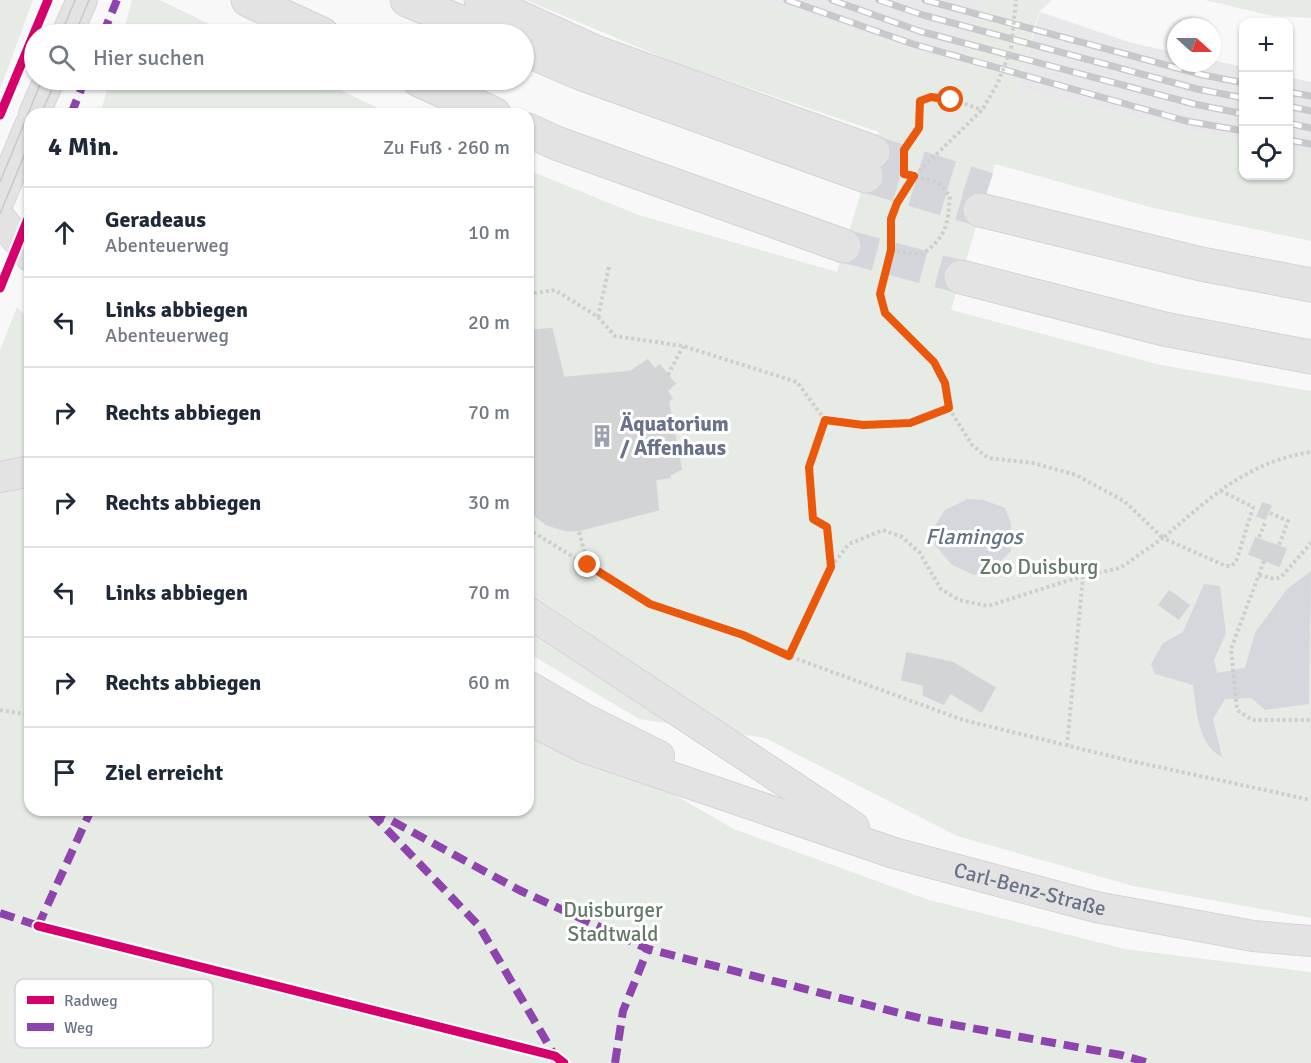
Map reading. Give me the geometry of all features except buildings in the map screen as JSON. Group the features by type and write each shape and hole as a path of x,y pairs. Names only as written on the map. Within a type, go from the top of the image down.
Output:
{"highway":[{"path":"248,0 300,24"},
{"path":"407,0 465,24"},
{"path":"481,0 534,24"},
{"path":"534,24 595,52 869,164 580,73 534,53"},
{"path":"441,90 481,108"},
{"path":"534,133 556,143 844,246"},
{"path":"1311,263 1208,245 984,199 1201,264 1311,285"},
{"path":"961,277 1164,329 1311,357"}],"main road":[{"path":"71,24 82,0"},
{"path":"38,108 45,90"},
{"path":"0,198 24,143"},
{"path":"0,218 24,248"},
{"path":"0,477 24,472"},
{"path":"534,616 894,853"},
{"name":"Carl-Benz-Straße","path":"534,689 583,718 756,804"},
{"name":"Carl-Benz-Straße","path":"534,722 583,747 756,804 894,853 1096,907 1253,936 1311,941"}],"path":[{"path":"1016,0 1011,49 998,83 982,110 914,176 897,203 891,219 891,250 880,294 885,313 934,362 945,383 949,408 972,445 988,458 1033,464 1076,476 1124,501 1163,538 1217,563 1232,566 1237,559 1256,508 1219,490"},
{"path":"891,250 921,255 939,242 949,215 950,196 937,182 904,174 904,150 919,128 920,101 931,97 951,100 982,110"},
{"path":"598,317 609,267"},
{"path":"534,293 555,290 598,317 615,336 683,346 797,382 825,420 863,425 910,423 949,408"},
{"path":"668,375 683,346"},
{"path":"825,420 809,467 813,519 827,527 831,567"},
{"path":"789,656 831,567 849,544 883,530 902,537 919,552 941,589 959,600 988,606 1083,576 1120,568 1163,538 1219,490 1264,463 1311,452"},
{"path":"1270,513 1288,521 1279,545"},
{"path":"1259,537 1266,521"},
{"path":"579,532 588,565"},
{"path":"534,533 650,604 743,635 789,656 963,720 1067,746 1311,800"},
{"path":"1259,575 1275,579 1281,577 1311,543"},
{"path":"1264,561 1235,633 1231,649 1237,710 1252,720 1311,720"},
{"path":"1067,746 1083,576"},
{"path":"0,710 24,714"}],"shaded area":[{"path":"763,0 973,0 982,3 963,66"},
{"path":"1040,12 1129,42 1167,51 1167,72 1221,72 1221,62 1239,66 1239,140 1184,130 1017,89"},
{"path":"1293,78 1311,82 1311,154 1293,151"}],"green space":[{"path":"0,0 33,0 24,24 0,89"},
{"path":"132,0 160,0 209,24 126,24"},
{"name":"Zoo Duisburg","path":"526,0 763,0 963,66 982,3 973,0 1052,0 1039,12 1017,89 1184,130 1239,140 1239,180 1293,180 1293,151 1311,154 1311,241 1153,208 995,164 951,310 1161,365 1311,391 1311,918 1133,886 957,836 765,738 639,719 534,657 534,172 639,215 837,272 879,132 678,64"},
{"path":"1205,0 1311,0 1311,18 1272,16"},
{"path":"107,90 341,90 378,108 102,108"},
{"name":"Duisburger Stadtwald","path":"17,307 24,314 24,816 534,816 534,714 734,829 929,900 1125,949 1311,972 1311,1063 0,1063 0,350"}],"water":[{"name":"Flamingos","path":"968,499 984,500 1005,508 1011,523 1011,551 994,568 974,575 952,565 935,545 934,527 945,510"},
{"path":"1311,571 1309,704 1265,710 1251,698 1225,699 1213,719 1222,757 1207,744 1203,735 1197,715 1193,685 1155,674 1151,664 1163,643 1183,632 1204,584 1220,586 1226,633 1214,660 1217,673 1245,668 1255,633 1287,589"}],"tunnel":[{"path":"873,152 988,189"},
{"path":"866,176 980,210"},
{"path":"844,246 961,277"}],"tram line":[{"path":"65,24 75,0"},
{"path":"79,24 89,0"},
{"path":"30,108 38,90"},
{"path":"44,108 52,90"},
{"path":"0,182 24,124"},
{"path":"0,214 24,156"}],"railway":[{"path":"787,0 913,44 1186,121 1239,130"},
{"path":"832,0 919,31 1194,104 1239,113"},
{"path":"879,0 923,15 1197,89 1239,97"},
{"path":"925,0 1203,75 1239,82"},
{"path":"1293,93 1311,96"},
{"path":"1293,107 1311,111"},
{"path":"1293,124 1311,128"},
{"path":"1293,141 1311,144"}],"marked path":[{"path":"107,24 117,0"},
{"path":"73,108 81,90"},
{"path":"38,926 88,816"},
{"path":"374,816 479,926 555,1056"},
{"path":"383,816 519,890 648,949 927,1020 1121,1055 1149,1063"},
{"path":"0,913 42,927"},
{"path":"615,1063 623,1011 648,949"}],"cycle path":[{"path":"38,24 48,0"},
{"path":"0,115 24,58"},
{"path":"0,288 24,229"},
{"path":"38,926 555,1056 564,1063"}],"place":[{"name":"Äquatorium / Affenhaus","path":"602,436"}],"route":[{"path":"588,565 650,604 743,635 789,656 831,567 827,527 813,519 809,467 825,420 863,425 910,423 949,408 945,383 934,362 885,313 880,294 891,250 891,219 897,203 914,176 904,174 904,150 919,128 920,101 931,97 951,100"}]}
